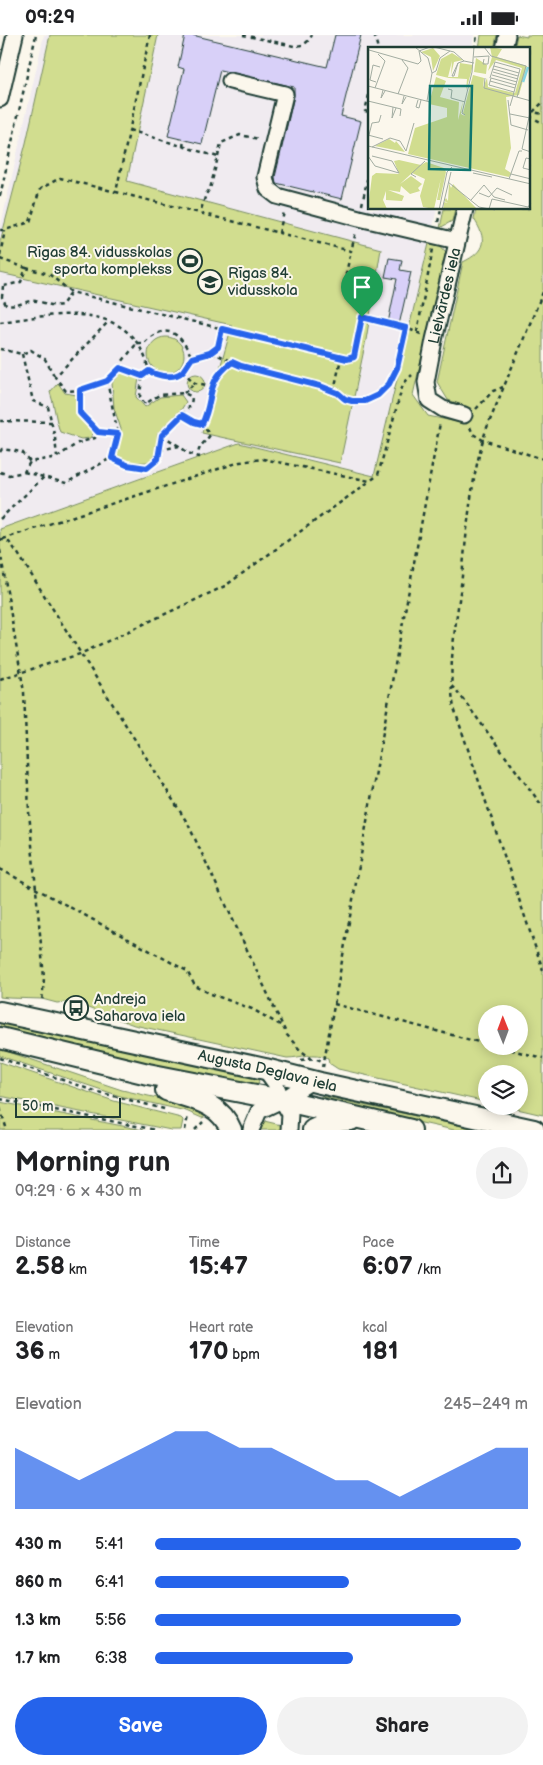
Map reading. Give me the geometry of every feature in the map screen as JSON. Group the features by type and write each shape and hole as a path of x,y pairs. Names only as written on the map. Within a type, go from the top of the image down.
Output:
{"main road":[{"name":"Augusta Deglava iela","path":"0,1012 265,1069 318,1075 534,1130"},
{"name":"Augusta Deglava iela","path":"0,1038 148,1074 282,1100 411,1130"},
{"path":"148,1074 167,1091 190,1096 206,1103 221,1113 227,1120 231,1130"},
{"path":"313,1130 340,1120 365,1120"}],"street":[{"path":"0,99 15,35"},
{"path":"230,81 285,94 265,177 268,189 277,196 457,241"},
{"name":"Lielvārdes iela","path":"443,409 429,400 426,382 465,210"},
{"path":"443,409 464,415"},
{"path":"265,1069 275,1083 290,1114 289,1130"},
{"path":"251,1130 259,1111 282,1100 318,1075"}],"path":[{"path":"0,195 36,35"},
{"path":"116,192 150,35"},
{"path":"243,35 301,46 312,35"},
{"path":"368,99 365,111 368,112"},
{"path":"531,111 543,102"},
{"path":"531,111 543,114"},
{"path":"530,116 543,123"},
{"path":"130,131 218,157"},
{"path":"200,213 210,189 221,143 240,135 273,142"},
{"path":"183,147 184,140"},
{"path":"0,259 49,274 71,292 347,359 354,357 364,312 344,278 368,175"},
{"path":"0,230 5,231 30,222 40,189 60,178 351,251"},
{"path":"279,233 287,199"},
{"path":"417,332 441,210"},
{"path":"0,255 5,231"},
{"path":"26,268 20,282 2,287 2,297 6,305 13,307 31,301 56,306 62,305 71,292"},
{"path":"543,292 479,452 471,500 454,643 451,686 454,708 543,971"},
{"path":"0,322 66,314 90,315 126,331 143,353 149,371 157,376 177,375 192,358 210,353 218,347 222,329"},
{"path":"362,317 406,328 434,340"},
{"path":"55,377 108,322"},
{"path":"210,353 241,366 334,391 345,399 365,401 378,395 389,384 397,368 406,328"},
{"path":"137,343 144,343 160,331 176,334 186,345 192,358"},
{"path":"0,349 22,354 31,350 45,359 55,377 66,391 80,390 107,381 120,368 122,362 137,343"},
{"path":"22,354 33,401 48,407 57,457"},
{"path":"0,679 80,653 225,586 370,481 378,475 403,384 431,356"},
{"path":"334,391 341,358"},
{"path":"202,424 218,375 232,362"},
{"path":"120,368 142,376"},
{"path":"112,458 127,465 147,468 158,459 162,435 191,405 192,397 184,393 159,395 145,405 140,397 142,376 149,371"},
{"path":"182,371 196,383 213,387"},
{"path":"0,472 9,475 24,472 66,483 112,458 118,434 107,381"},
{"path":"184,393 196,383"},
{"path":"504,387 486,396 473,413 464,415 473,434 483,440 543,459"},
{"path":"80,390 80,413 98,432 118,434"},
{"path":"318,1075 324,1058 443,409"},
{"path":"162,435 188,453 199,457 198,449 210,435 202,424 182,415"},
{"path":"0,421 52,422"},
{"path":"24,472 30,462 57,457 78,443 95,438 98,432"},
{"path":"160,450 179,447"},
{"path":"1,450 22,452 30,462"},
{"path":"0,540 240,463 263,459 370,481"},
{"path":"0,519 44,477"},
{"path":"0,540 9,542 17,552 188,824 287,1035 300,1050 311,1058"},
{"path":"0,550 22,672 29,778 29,812 44,978 42,1003"},
{"path":"451,686 457,691 543,807"},
{"path":"0,869 187,971 195,986 252,1009 283,1027"},
{"path":"334,1004 478,1042"},
{"path":"528,1054 543,1058"},
{"path":"0,1059 94,1091 172,1111"},
{"path":"0,1099 156,1130"},
{"path":"0,1107 7,1130"},
{"path":"180,1113 188,1116 185,1130"},
{"path":"194,1130 204,1121"}],"shaded area":[{"name":"Rīgas 84. vidusskola","path":"44,35 474,35 472,47 368,47 368,210 437,210 374,476 239,443 0,529 0,229"}],"green space":[{"name":"Rīgas 84. vidusskolas sporta komplekss","path":"50,35 158,35 127,181 381,249 366,340 340,463 202,433 232,325 0,273 0,242 26,143"},
{"path":"481,35 497,35 494,47 479,47"},
{"path":"517,35 527,37 527,35 543,35 543,1115 528,1112 528,1065 478,1065 478,1100 338,1069 329,1063 328,1058 323,1056 313,1055 287,1058 134,1025 77,1004 57,1003 42,999 0,997 0,529 239,443 374,476 431,235 446,252 413,395 428,416 467,424 471,408 448,400 437,382 463,262 471,258 480,249 482,244 478,226 474,219 476,210 530,210 530,47 514,47"},
{"path":"444,210 455,210 452,221 440,228"},
{"path":"166,337 179,342 184,355 179,368 166,373 153,368 148,355 153,342"},
{"path":"122,371 139,378 136,397 145,407 160,397 181,395 186,402 181,410 158,433 157,454 149,462 127,463 115,456 121,429 114,408 112,383"},
{"path":"192,374 200,374 205,379 203,390 192,392 187,387 187,379"},
{"path":"58,383 65,393 77,395 77,415 95,431 90,438 81,439 60,432 50,392"},
{"path":"0,1019 257,1077 259,1082 253,1087 9,1033 0,1030"},
{"path":"0,1049 122,1090 184,1104 209,1115 202,1118 186,1111 120,1096 0,1056"},
{"path":"0,1062 114,1101 181,1118 183,1120 181,1130 171,1130 0,1096"},
{"path":"321,1096 481,1130 454,1130 320,1101"},
{"path":"0,1102 143,1130 0,1130"},
{"path":"260,1120 281,1125 280,1130 256,1130"}],"building":[{"path":"185,35 192,35 327,67 335,35 361,35 341,116 361,121 342,199 276,183 275,177 294,96 294,87 220,70 202,144 168,136 184,69 178,67"},
{"path":"389,258 402,260 400,270 411,272 399,325 388,323 397,279 385,277"}],"place":[{"name":"Rīgas 84. vidusskolas sporta komplekss","path":"190,261"},
{"name":"Rīgas 84. vidusskola","path":"210,282"},
{"name":"Andreja Saharova iela","path":"76,1008"}],"route":[{"path":"362,317 406,328 397,368 389,384 378,395 365,401 345,399 338,393 320,386 232,362 214,380 202,424 182,415 162,435 158,459 147,468 127,465 112,458 118,434 98,432 80,413 80,390 107,381 120,368 142,376 149,371 157,376 177,375 192,358 210,353 218,347 222,329 347,359 354,357 362,317"}]}
